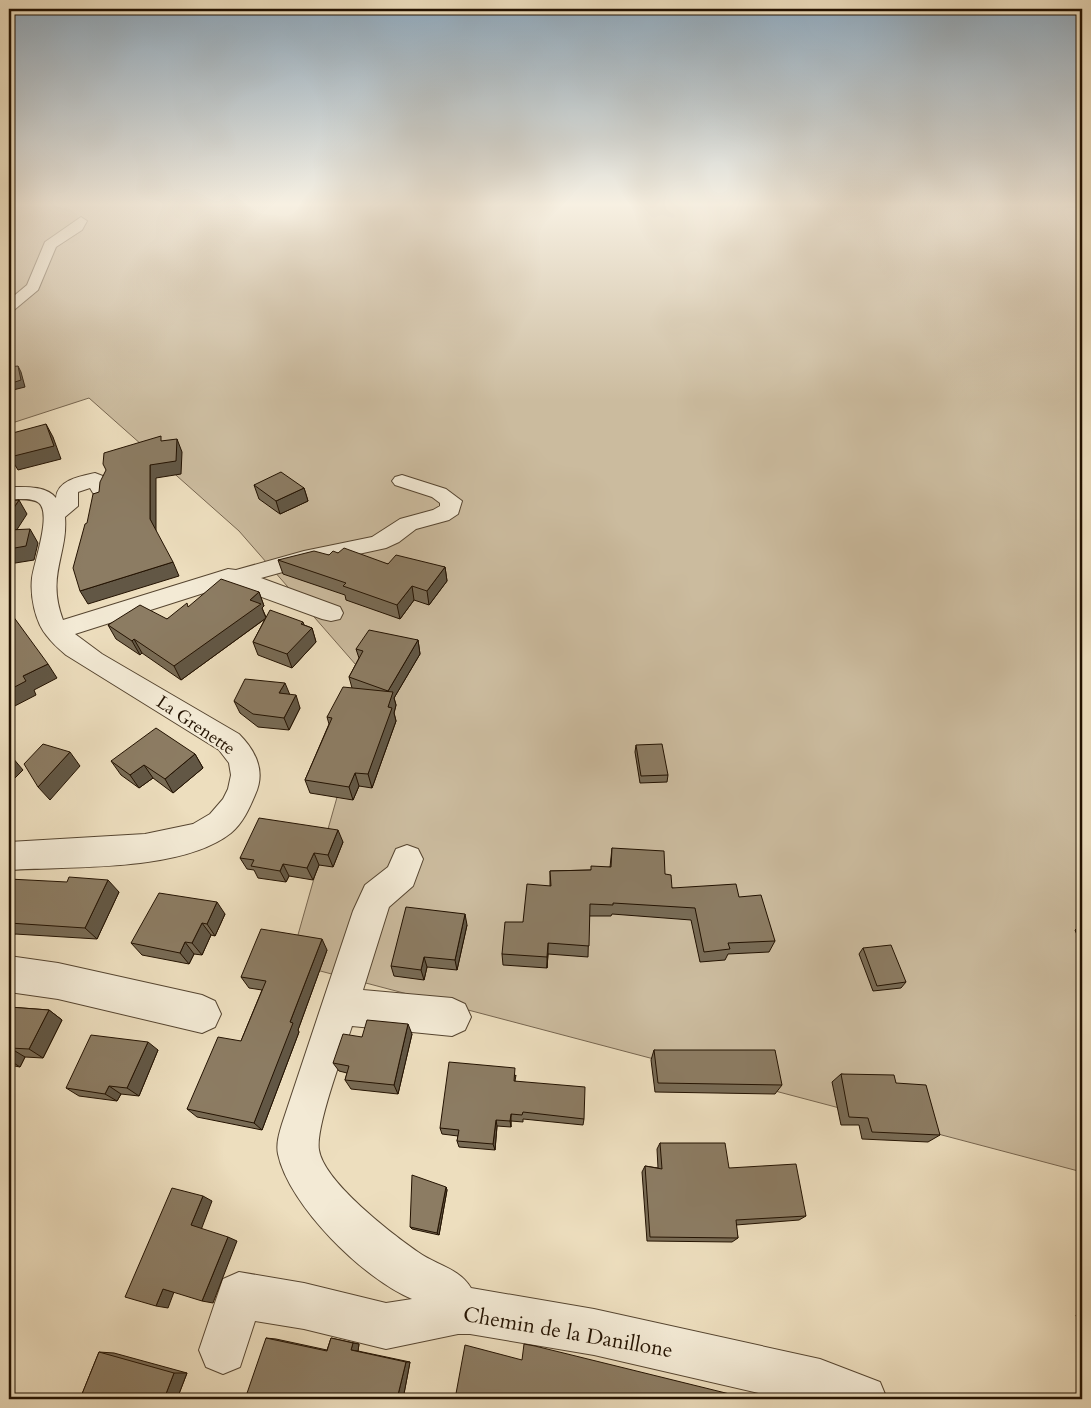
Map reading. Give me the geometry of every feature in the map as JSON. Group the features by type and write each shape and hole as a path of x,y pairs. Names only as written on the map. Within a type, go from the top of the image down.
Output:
{"street":[{"path":"9,307 33,287 40,270"},
{"path":"9,493 24,493 41,497 51,506 55,514 67,506 67,493 70,488 95,479 101,482 100,489"},
{"path":"56,631 218,579 237,578 304,558 378,543 391,537 408,524 441,515 450,509 451,501 439,493 402,480"},
{"name":"La Grenette","path":"9,856 175,845 213,828 227,818 237,805 246,775 241,753 229,742 68,643 56,631 48,612 44,588 57,524 55,514"},
{"path":"237,578 331,613"},
{"path":"407,860 400,876 377,896 370,911 302,1124 298,1139 300,1158 337,1216 394,1263 413,1275 443,1288 451,1297 458,1311"},
{"path":"9,974 109,991 157,1007 202,1014"},
{"path":"339,1006 452,1017"},
{"name":"Chemin de la Danillone","path":"223,1350 239,1295 304,1306 386,1326 414,1322 458,1311 594,1332 820,1382 863,1399"}],"shaded area":[{"path":"9,270 1082,270 1082,1172 290,963 370,681 239,531 89,398 9,424"}],"building":[{"path":"18,366 21,380 9,384 9,367"},
{"path":"46,424 54,446 10,457 9,434"},
{"path":"161,436 161,441 177,439 176,461 150,465 150,519 173,562 80,591 73,568 85,524 87,523 93,494 99,492 100,482 106,470 103,464 104,453"},
{"path":"281,472 304,488 276,501 254,485"},
{"path":"19,500 9,515 9,501"},
{"path":"30,529 26,546 9,549 9,530"},
{"path":"344,548 388,564 396,555 445,567 427,591 412,586 397,605 343,586 346,583 278,560 314,551 329,555 333,551 338,553"},
{"path":"221,579 259,592 250,600 261,604 174,666 134,639 132,641 108,625 140,605 167,619 187,603 188,607"},
{"path":"270,610 303,622 301,624 312,628 287,654 253,642"},
{"path":"9,612 48,664 23,676 26,681 9,690"},
{"path":"369,630 418,640 388,691 349,677 363,651 356,649"},
{"path":"245,679 285,683 279,693 296,695 284,718 253,714 234,701"},
{"path":"343,687 393,692 388,707 392,708 368,774 355,773 349,787 305,780 332,718 327,717"},
{"path":"156,728 195,754 165,779 144,765 130,775 111,761"},
{"path":"43,744 70,752 38,787 24,764"},
{"path":"662,744 668,775 641,776 636,745"},
{"path":"259,818 338,830 328,855 314,853 307,868 283,864 280,871 251,866 254,860 240,858"},
{"path":"612,848 664,851 665,874 671,875 672,888 736,884 739,897 761,895 775,941 728,943 730,949 704,952 695,908 613,903 613,905 590,904 589,946 548,943 547,957 502,954 505,922 523,922 527,884 551,886 550,871 591,870 591,866 611,867"},
{"path":"69,877 108,880 85,928 9,923 9,879 67,882"},
{"path":"159,893 217,902 207,924 202,923 192,943 185,942 180,953 131,943"},
{"path":"406,907 465,914 455,960 424,957 421,970 391,966"},
{"path":"261,929 322,939 290,1022 293,1023 254,1123 187,1109 218,1037 241,1041 266,981 241,977"},
{"path":"891,945 906,982 877,986 863,948"},
{"path":"9,1007 49,1010 29,1049 10,1048 9,1051"},
{"path":"367,1020 408,1024 394,1085 345,1080 349,1066 333,1063 343,1034 362,1037"},
{"path":"91,1035 148,1042 127,1088 109,1086 105,1094 66,1088"},
{"path":"654,1050 775,1050 782,1085 658,1083"},
{"path":"449,1062 515,1068 514,1081 585,1087 584,1119 523,1112 522,1115 511,1114 510,1121 496,1120 493,1144 457,1141 459,1130 440,1128"},
{"path":"841,1074 894,1075 896,1083 926,1085 940,1135 872,1132 868,1118 849,1117"},
{"path":"660,1143 725,1143 729,1168 796,1164 806,1216 736,1220 738,1238 650,1237 645,1166 662,1169"},
{"path":"412,1175 446,1187 437,1233 410,1227"},
{"path":"172,1188 203,1196 191,1225 228,1237 202,1301 163,1289 156,1306 125,1297"},
{"path":"266,1338 327,1351 331,1338 353,1343 351,1350 406,1362 397,1399 245,1399"},
{"path":"524,1344 750,1399 455,1399 465,1345 522,1360"},
{"path":"99,1352 174,1373 164,1399 80,1399"}]}
